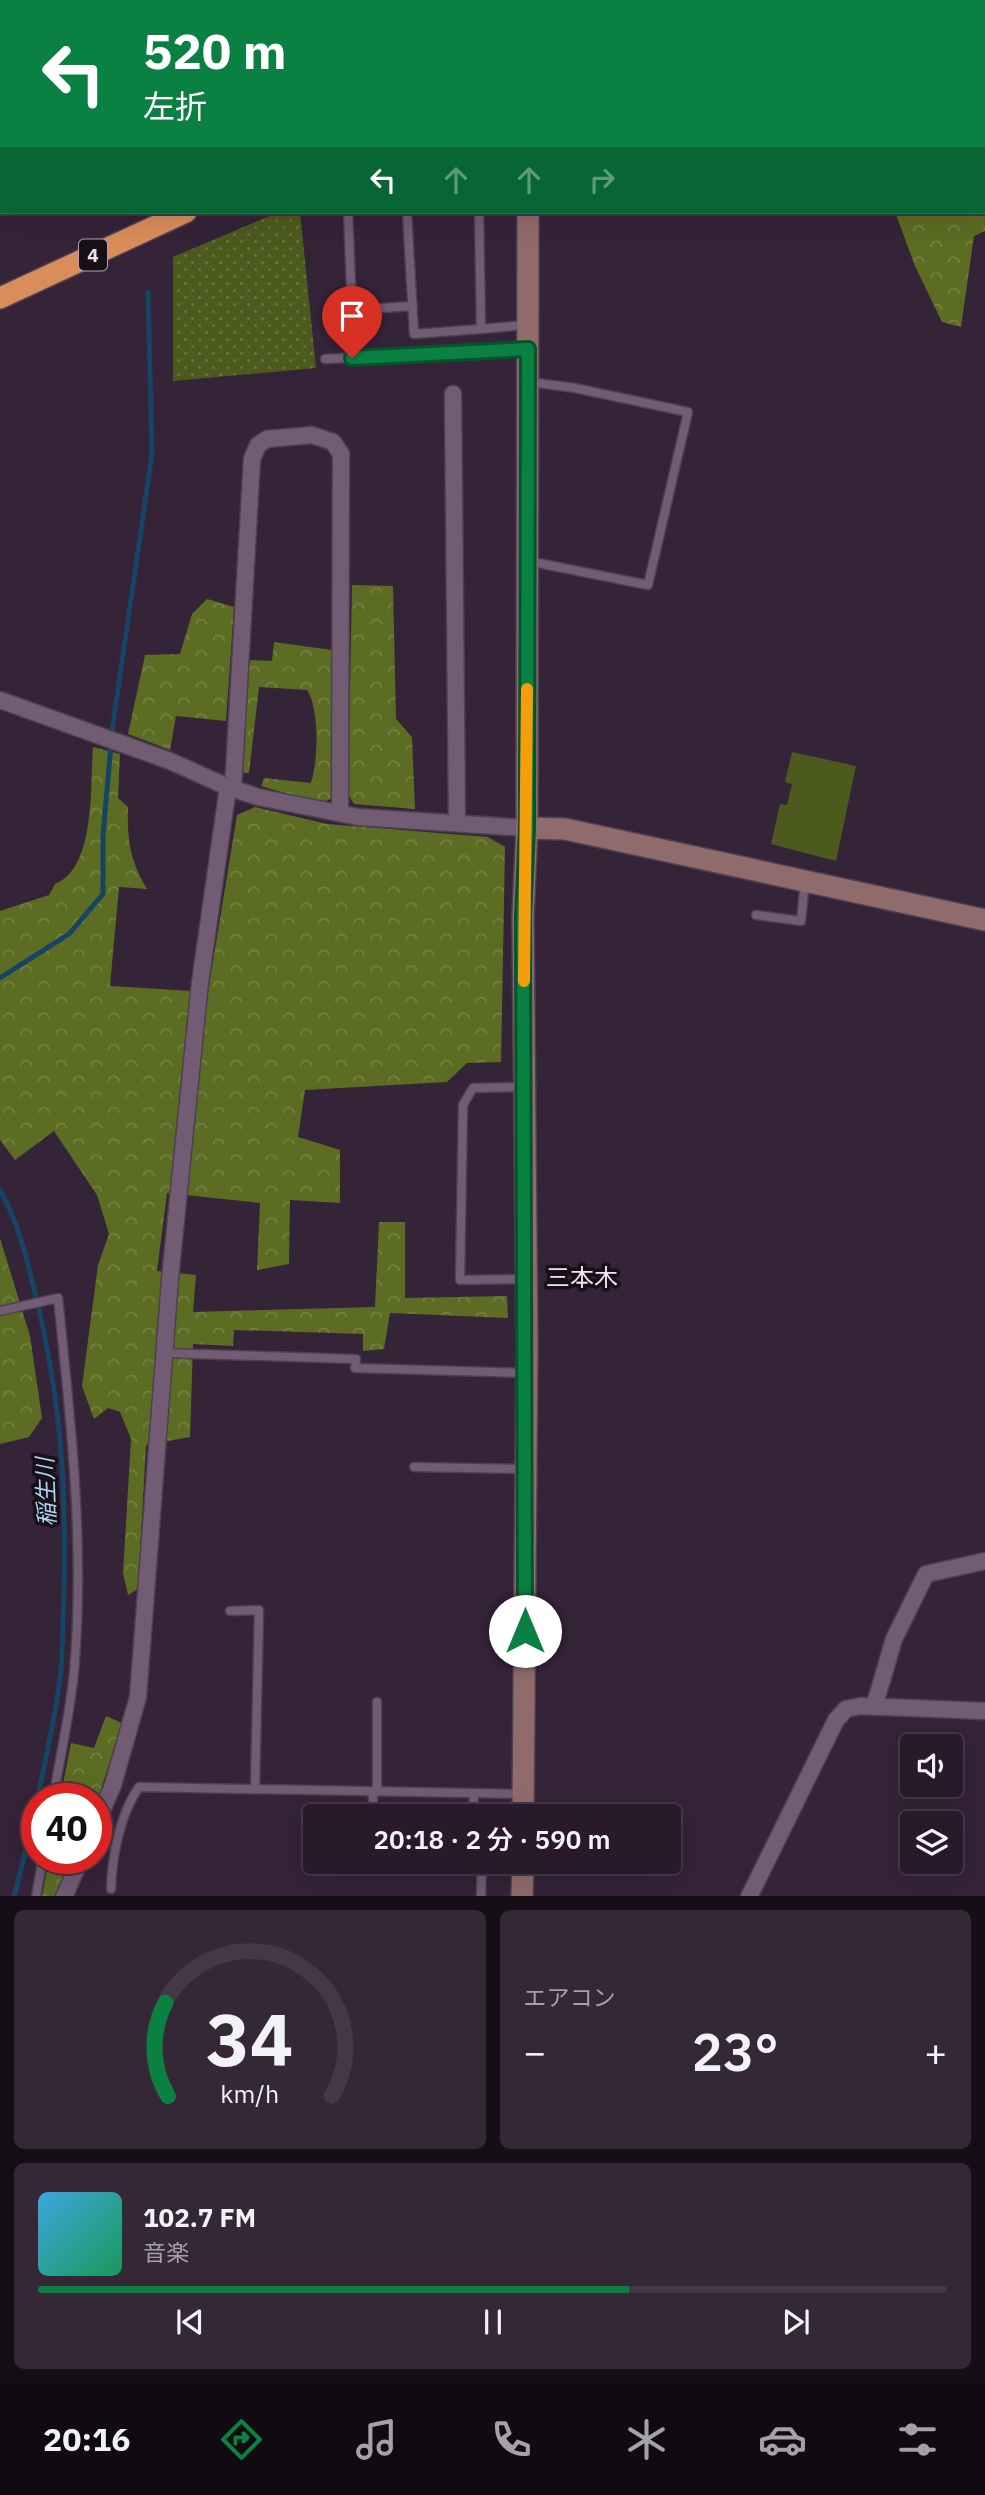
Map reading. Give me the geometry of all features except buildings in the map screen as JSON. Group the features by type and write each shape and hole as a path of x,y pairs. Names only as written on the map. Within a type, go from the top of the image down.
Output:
{"highway":[{"name":"4","path":"0,298 182,214"}],"street":[{"path":"523,1804 527,1469 523,917 527,828 528,214"},
{"path":"453,394 457,823"},
{"path":"112,1787 138,1697 164,1353 200,983 230,788 251,459 258,445 267,439 324,436 333,442 341,454 340,813"},
{"path":"0,700 170,761 230,788 340,813 565,829 985,920"},
{"path":"874,1707 894,1639 926,1574 985,1561"},
{"path":"749,1896 835,1720 846,1709 874,1707 985,1711"},
{"path":"64,1896 74,1874"},
{"path":"522,1896 523,1874"}],"lane":[{"path":"348,214 352,310 413,306"},
{"path":"407,214 414,334 528,325"},
{"path":"479,214 481,329"},
{"path":"325,359 528,349"},
{"path":"527,382 565,386 688,412 648,584 528,561"},
{"path":"756,915 801,921 805,881"},
{"path":"525,1087 473,1088 463,1105 460,1280 526,1279"},
{"path":"0,1311 58,1298 78,1511 78,1610 74,1675 55,1783"},
{"path":"164,1353 356,1359 355,1368 526,1373"},
{"path":"414,1468 527,1469"},
{"path":"230,1611 259,1610 255,1789"},
{"path":"374,1804 377,1702"},
{"path":"111,1889 112,1860 132,1797 139,1787 523,1794"},
{"path":"474,1793 474,1804"},
{"path":"36,1896 40,1874"},
{"path":"481,1896 482,1874"}],"green space":[{"path":"274,214 300,214 316,368 173,381 173,257"},
{"path":"896,214 985,214 985,231 974,236 961,327 942,322 915,266"},
{"path":"352,585 393,586 396,719 412,737 415,809 354,804 348,794"},
{"path":"207,599 234,607 226,721 176,716 170,750 128,734 145,655 180,654 192,614"},
{"path":"274,642 332,650 331,799 319,803 261,786 264,778 311,783 315,762 316,722 307,690 259,687 249,773 239,773 247,669 251,660 272,661"},
{"path":"93,747 120,754 118,798 128,807 131,850 147,889 119,887 110,986 208,992 237,815 255,807 327,824 488,837 505,847 501,1062 467,1063 447,1082 305,1090 298,1137 340,1150 340,1203 290,1200 289,1264 257,1270 260,1203 167,1193 157,1271 196,1275 193,1312 375,1307 379,1222 405,1222 405,1298 507,1296 508,1318 390,1313 384,1349 363,1351 363,1334 234,1330 233,1346 193,1344 190,1437 146,1445 138,1589 128,1595 123,1573 131,1439 120,1412 108,1408 94,1419 82,1386 98,1265 109,1234 97,1195 54,1131 15,1160 0,1140 0,911 49,895 55,884 68,875 78,861 88,824"},
{"path":"792,752 856,766 836,861 771,844 780,804 787,805 792,784 785,782"},
{"path":"0,1238 30,1336 42,1418 29,1437 0,1444"},
{"path":"106,1716 122,1723 103,1783 63,1783 71,1743 94,1748"},
{"path":"46,1874 69,1874 59,1896 42,1896"}],"waterway":[{"path":"112,731 152,454 148,292"},
{"path":"0,978 69,934 103,894 103,835 111,745"},
{"name":"稲生川","path":"0,1190 19,1233 39,1310 55,1397 63,1481 64,1608 61,1671 41,1783"},
{"name":"稲生川","path":"14,1896 21,1869"}],"slow traffic":[{"path":"524,981 527,689"}],"district":[{"name":"三本木","path":"582,1277"}],"route":[{"path":"352,358 528,349 527,828 523,917 527,1346 525,1631"}]}
